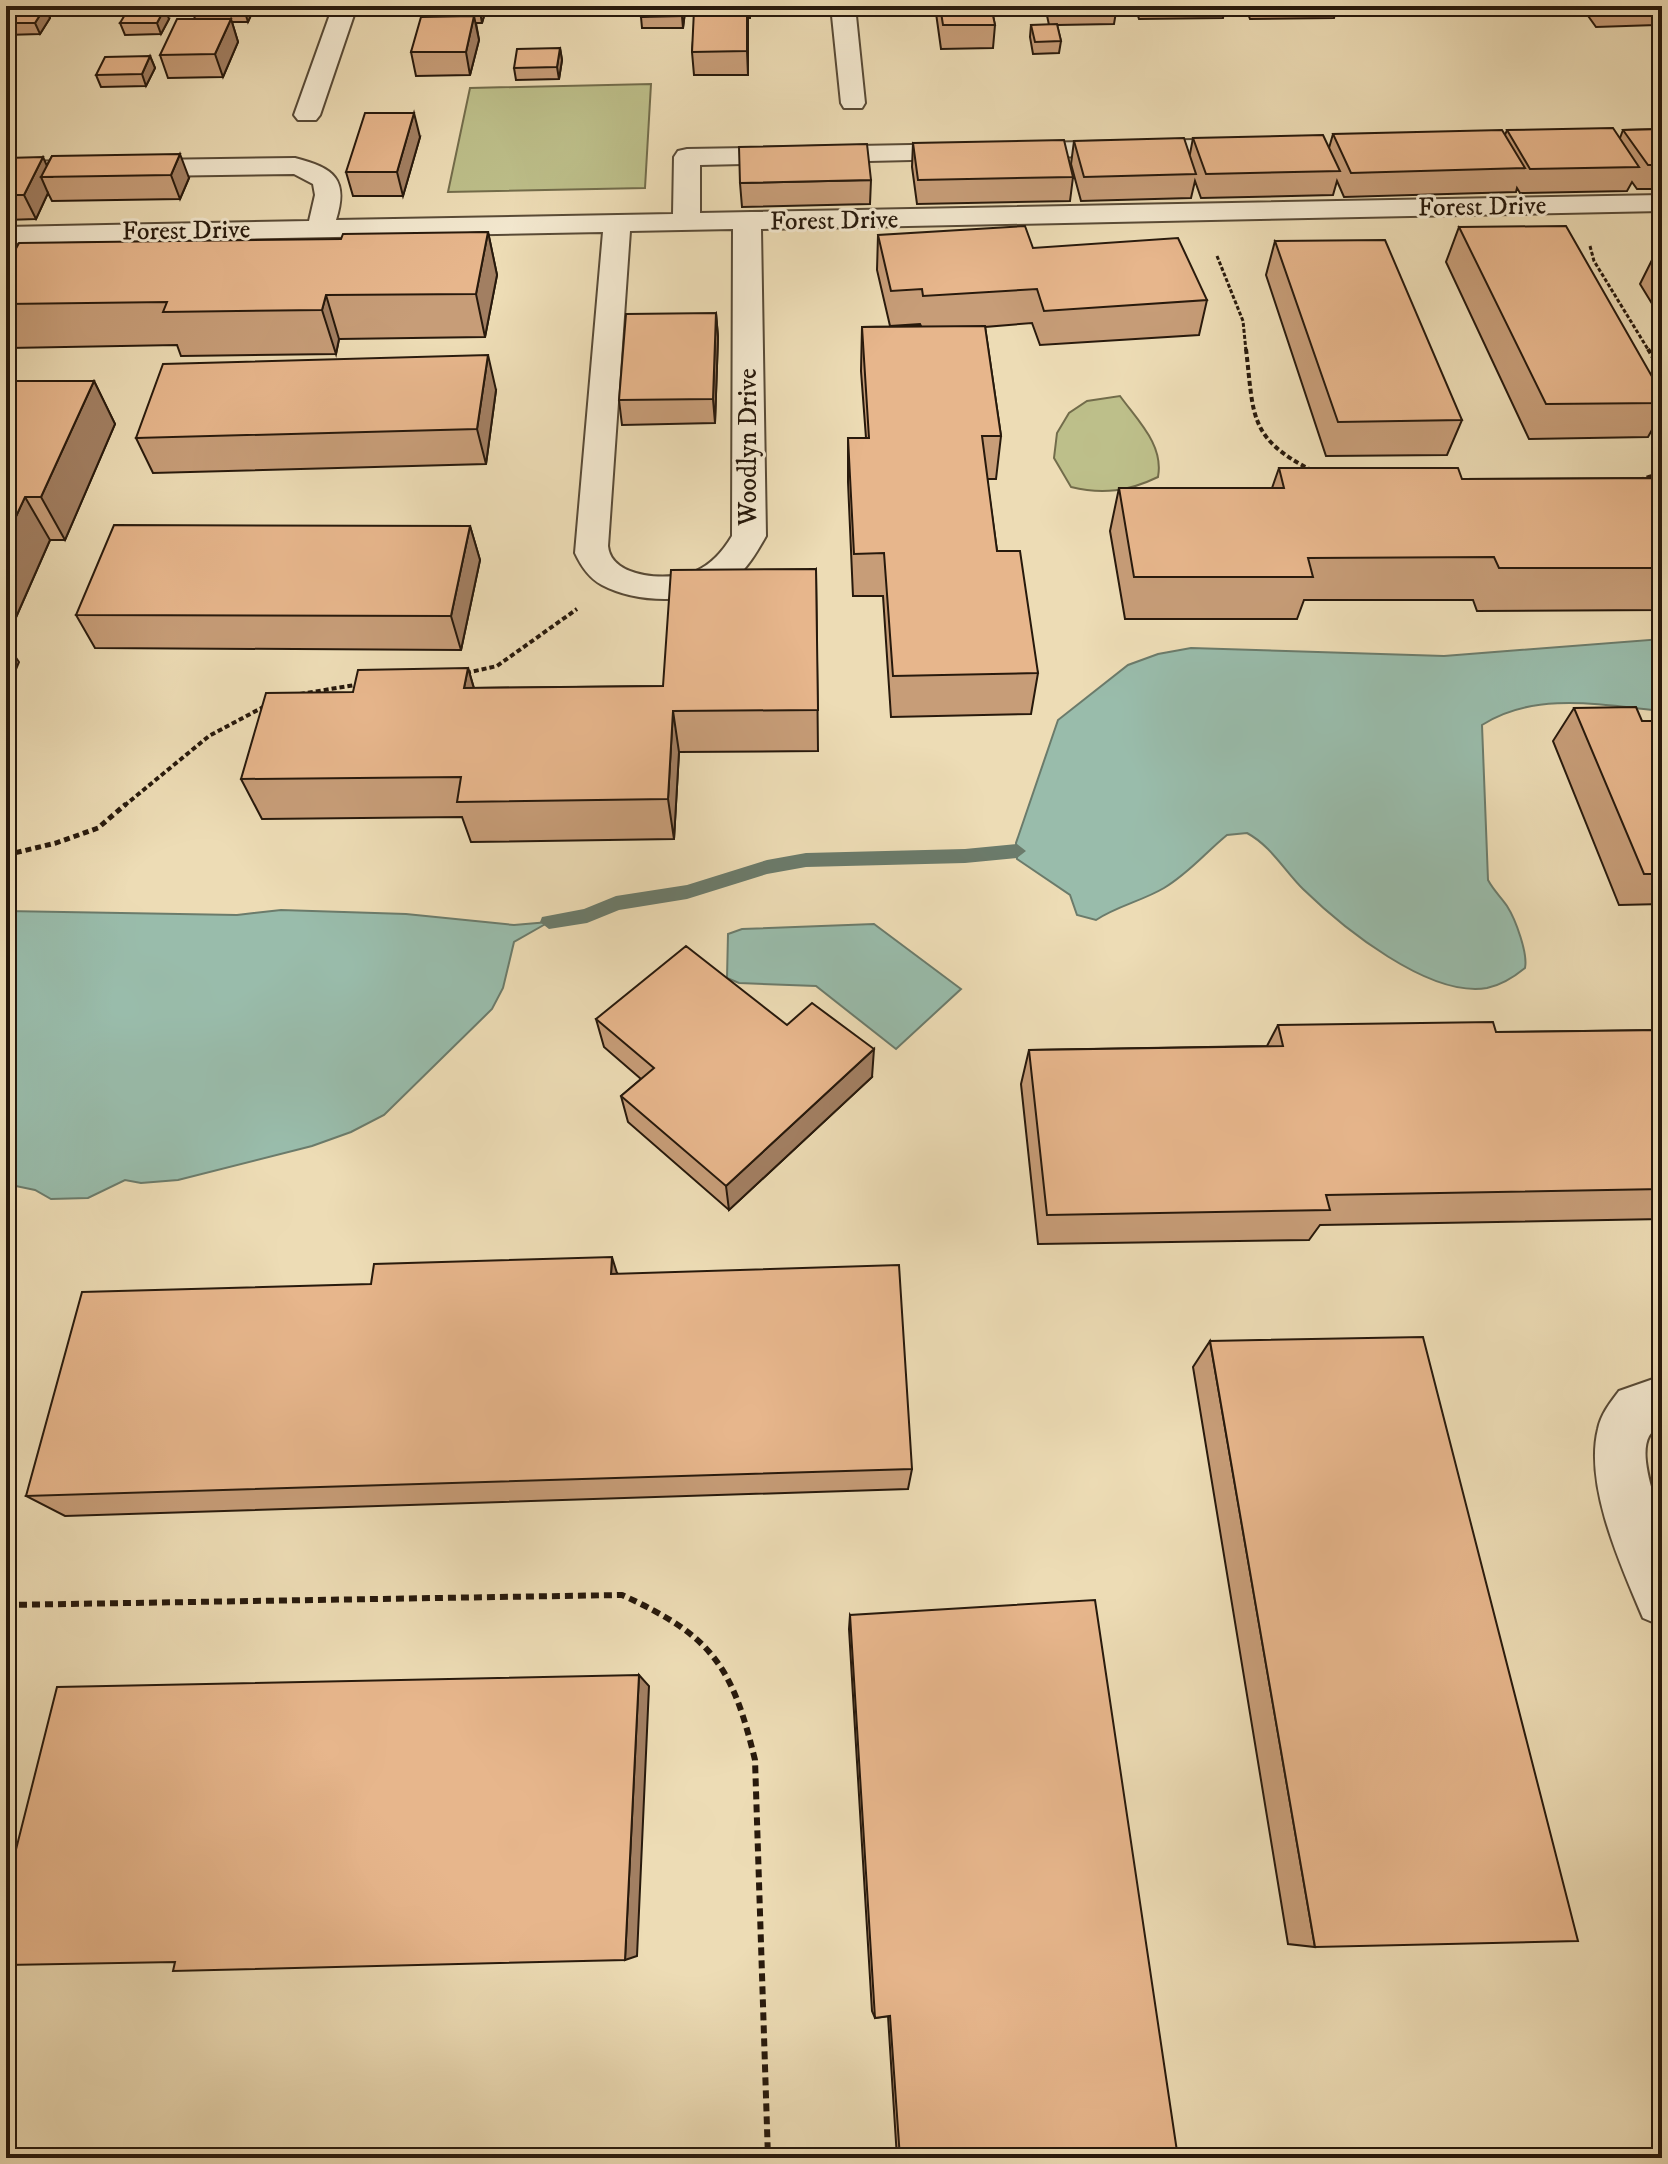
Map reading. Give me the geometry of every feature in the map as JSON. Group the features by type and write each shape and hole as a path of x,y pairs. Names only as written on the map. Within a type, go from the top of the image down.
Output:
{"street":[{"path":"307,115 345,6"},
{"path":"843,6 853,103"},
{"path":"686,224 687,157 1278,147"},
{"path":"6,170 295,166 313,170 326,179 330,191 320,228"},
{"name":"Forest Drive","path":"6,235 1662,203"},
{"name":"Woodlyn Drive","path":"608,574 633,584 661,588 692,584 717,575 739,555 749,536 747,222"},
{"path":"608,574 592,556 591,537 617,225"},
{"path":"1662,1401 1635,1410 1621,1429 1618,1447 1620,1473 1662,1599"}],"path":[{"path":"1605,204 1590,249 1634,330 1662,373"},
{"path":"1168,214 1214,251 1230,282 1243,321 1253,411 1261,434 1283,456 1324,475"},
{"path":"1631,482 1662,473"},
{"path":"455,674 497,666 519,652 574,612 608,574"},
{"path":"293,697 362,684"},
{"path":"6,855 56,843 98,828 209,736 249,712 278,702"},
{"path":"6,1605 622,1595 658,1610 696,1633 724,1667 745,1713 755,1760 768,2158"}],"green space":[{"path":"651,84 645,188 448,192 470,88"},
{"path":"1120,396 1153,444 1159,465 1158,477 1116,490 1094,491 1071,487 1054,458 1057,433 1069,413 1087,401"}],"shaded area":[{"path":"1662,639 1662,711 1593,704 1546,704 1502,714 1482,725 1488,880 1514,920 1525,962 1525,968 1498,985 1464,988 1439,982 1388,956 1320,905 1270,851 1247,833 1227,835 1164,888 1096,920 1077,915 1070,895 1017,859 1016,843 1058,720 1128,665 1158,654 1191,648 1444,656"},
{"path":"281,910 406,914 514,925 549,922 514,942 503,988 492,1009 384,1115 351,1132 312,1146 178,1180 141,1183 125,1180 88,1198 51,1199 35,1190 6,1184 6,911 237,915"},
{"path":"874,924 961,989 896,1049 816,986 739,983 727,978 728,934 742,929"}],"building":[{"path":"642,6 683,6 682,16 641,17"},
{"path":"940,6 991,6 995,25 943,25"},
{"path":"6,7 45,7 35,23 6,23"},
{"path":"129,8 165,8 157,23 120,23"},
{"path":"747,9 747,51 692,52 694,10"},
{"path":"474,16 466,52 411,52 421,17"},
{"path":"177,19 231,19 215,54 160,55"},
{"path":"1057,24 1061,41 1035,42 1031,25"},
{"path":"560,48 557,67 514,68 517,49"},
{"path":"150,56 142,74 96,75 105,57"},
{"path":"365,113 414,113 397,172 346,172"},
{"path":"1613,128 1639,167 1530,169 1507,130"},
{"path":"1662,129 1662,165 1648,165 1623,130"},
{"path":"1502,130 1525,168 1351,173 1333,134"},
{"path":"1323,135 1340,171 1206,174 1193,138"},
{"path":"1184,138 1196,174 1084,177 1074,141"},
{"path":"1064,140 1073,177 918,180 913,143"},
{"path":"867,144 871,180 740,183 739,147"},
{"path":"180,154 171,175 41,177 52,156"},
{"path":"43,157 24,195 6,195 6,158"},
{"path":"1025,226 1033,248 1178,238 1207,300 1044,311 1037,289 923,296 922,289 891,291 878,235"},
{"path":"1566,226 1662,394 1662,403 1546,404 1459,227"},
{"path":"488,232 476,294 326,295 322,310 163,312 167,302 6,304 6,267 19,243 341,239 343,234"},
{"path":"1385,240 1462,420 1338,422 1275,241"},
{"path":"716,313 713,399 619,400 626,314"},
{"path":"985,326 1001,436 982,436 997,551 1020,551 1038,673 893,676 884,553 854,554 848,438 869,438 862,327"},
{"path":"488,355 477,429 136,438 163,364"},
{"path":"6,381 94,381 41,497 25,497 6,538"},
{"path":"1279,468 1458,468 1462,479 1662,478 1662,568 1499,568 1494,557 1308,558 1313,577 1134,577 1119,488 1284,488"},
{"path":"114,525 470,526 451,616 76,615"},
{"path":"816,569 818,710 673,711 668,799 457,802 461,777 241,779 266,693 353,692 358,670 468,668 464,688 663,686 671,570"},
{"path":"1636,707 1642,721 1662,721 1662,874 1644,874 1574,708"},
{"path":"686,946 787,1025 812,1003 874,1049 726,1186 621,1096 654,1068 596,1019"},
{"path":"1493,1022 1496,1032 1662,1030 1662,1189 1326,1195 1330,1210 1047,1215 1029,1050 1283,1046 1278,1025"},
{"path":"612,1257 611,1274 899,1265 912,1469 26,1496 82,1292 371,1284 374,1264"},
{"path":"1423,1337 1578,1941 1315,1947 1210,1341"},
{"path":"1095,1600 1178,2158 900,2158 890,2016 875,2018 850,1615"},
{"path":"639,1675 625,1960 173,1971 175,1962 6,1965 6,1889 57,1687"}],"waterway":[{"path":"549,922 587,916 616,903 687,892 767,867 806,860 965,856 1017,851"}]}
